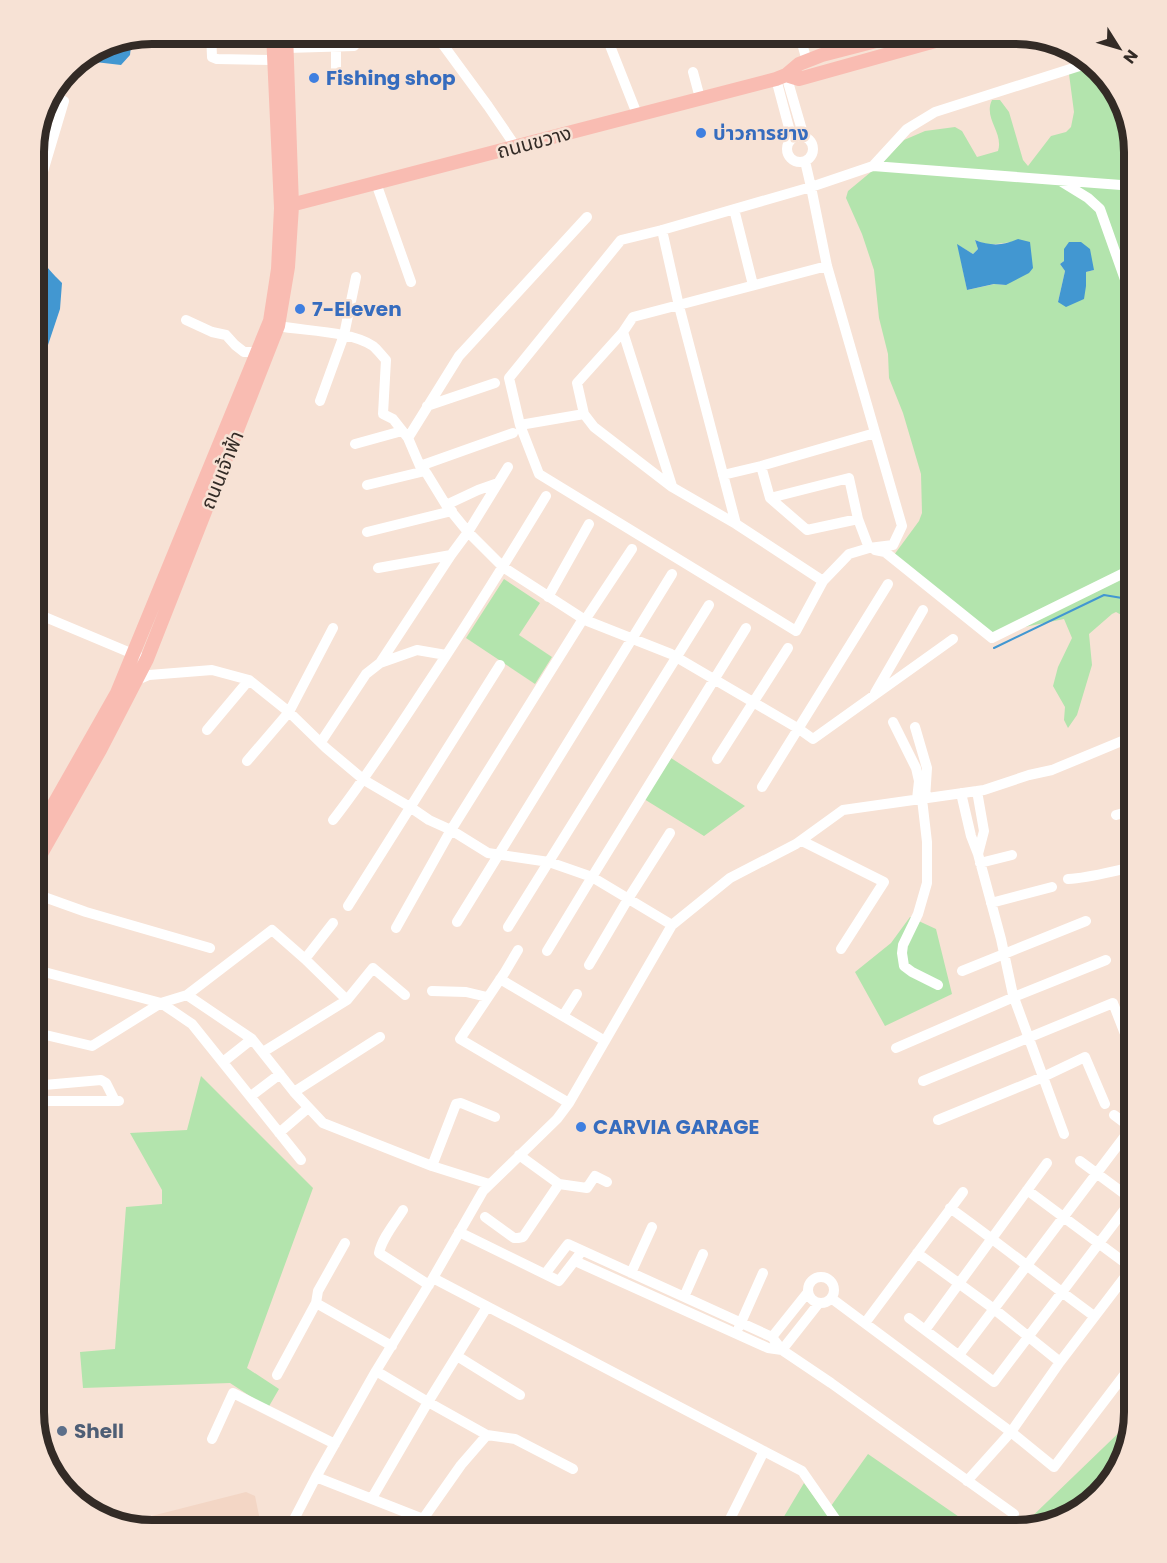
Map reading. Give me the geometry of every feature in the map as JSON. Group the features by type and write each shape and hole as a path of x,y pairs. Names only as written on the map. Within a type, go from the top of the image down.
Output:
{"main road":[{"name":"ถนนเจ้าฟ้า","path":"44,848 100,750 135,681 140,656 270,321 286,207 273,44"},
{"name":"ถนนเจ้าฟ้า","path":"44,822 140,656 278,326 288,267 287,44"},
{"name":"ถนนขวาง","path":"781,77 799,64 822,55 864,44"},
{"name":"ถนนขวาง","path":"286,207 781,77 799,79 924,44"}],"street":[{"path":"211,44 212,57 217,59 274,60"},
{"path":"287,48 354,46 356,44"},
{"path":"442,44 516,147"},
{"path":"609,44 638,114"},
{"path":"802,44 807,61"},
{"path":"336,77 337,46"},
{"path":"873,166 907,129 935,112 1081,66"},
{"path":"693,72 700,98"},
{"path":"781,77 804,137"},
{"path":"781,77 792,139"},
{"path":"44,168 64,101"},
{"path":"804,137 813,147 811,156 805,161 797,162 790,158 787,150 792,139 804,137"},
{"path":"805,161 811,187 827,266 902,526 893,545 868,548 849,554 823,581 796,631 539,474 516,429 508,378 621,240 811,187 873,166 1124,185"},
{"path":"1059,180 1088,198 1100,209 1124,277"},
{"path":"376,183 411,282"},
{"path":"734,209 753,285"},
{"path":"355,444 405,434 427,406 459,356 587,218"},
{"path":"662,230 679,306 736,524"},
{"path":"823,581 736,524 672,487 594,427 584,414 577,383 633,318 827,266"},
{"path":"320,401 344,335 356,277"},
{"path":"186,320 212,332 225,335 244,352 257,352"},
{"path":"278,326 344,335 357,338 373,346 386,360 383,414 393,419 405,434 422,468 449,508 468,532 503,567 584,619 676,657 813,739 953,639"},
{"path":"623,332 672,487"},
{"path":"427,406 495,383"},
{"path":"367,485 422,468 516,429 584,414"},
{"path":"723,475 875,433"},
{"path":"761,466 770,498 807,530 858,519"},
{"path":"321,742 366,674 380,663 468,532 508,467"},
{"path":"770,498 849,478 858,519 868,548"},
{"path":"367,532 449,508 478,490 498,483"},
{"path":"333,820 364,780 503,567 546,496"},
{"path":"548,597 589,524"},
{"path":"868,548 885,552 992,638 1124,573"},
{"path":"396,928 451,830 584,619 632,549"},
{"path":"378,568 451,555"},
{"path":"457,922 672,574"},
{"path":"762,787 888,584"},
{"path":"508,927 709,605"},
{"path":"873,697 923,610"},
{"path":"44,617 140,656"},
{"path":"247,761 289,712 333,628"},
{"path":"547,951 746,628"},
{"path":"717,759 789,648"},
{"path":"380,663 417,650 446,655"},
{"path":"348,906 500,665"},
{"path":"135,681 148,675 212,670 249,680 289,712 364,780 429,820 451,830 489,853 549,862 592,877 672,925"},
{"path":"207,730 249,680"},
{"path":"893,722 916,768 927,842 927,883 918,915 903,945 904,966 938,985"},
{"path":"915,727 927,768 921,799"},
{"path":"294,1520 376,1371 431,1282 483,1191 557,1119 569,1103 672,925 730,878 802,840 843,810 984,790 1052,770 1124,740"},
{"path":"977,790 984,831 979,859"},
{"path":"961,793 970,836 979,859 1005,954 1014,998 1064,1134"},
{"path":"1116,815 1124,813"},
{"path":"589,965 670,833"},
{"path":"802,840 884,882 841,949"},
{"path":"979,859 1012,855"},
{"path":"1068,879 1086,878 1124,869"},
{"path":"991,903 1052,887"},
{"path":"44,897 86,912 210,948"},
{"path":"962,971 1086,921"},
{"path":"305,959 333,923"},
{"path":"44,1035 92,1046 161,1003 187,995 272,930 347,1000"},
{"path":"518,950 460,1039 569,1103"},
{"path":"896,1048 1106,960"},
{"path":"263,1052 347,1000 373,968 405,995"},
{"path":"44,972 161,1003 192,1024 301,1160"},
{"path":"500,979 605,1041"},
{"path":"432,991 466,992 487,997"},
{"path":"563,1016 577,994"},
{"path":"187,995 252,1039 294,1092 323,1123 432,1166 489,1184"},
{"path":"923,1081 1118,1001 1124,1022"},
{"path":"294,1092 380,1037"},
{"path":"223,1062 252,1039"},
{"path":"938,1120 1043,1077 1085,1057 1105,1104"},
{"path":"251,1096 280,1074"},
{"path":"44,1085 100,1080 106,1083 117,1101 44,1101"},
{"path":"432,1166 456,1104 460,1103 495,1117"},
{"path":"279,1133 308,1108"},
{"path":"1114,1115 1124,1121"},
{"path":"959,1355 1124,1138"},
{"path":"519,1155 559,1184 587,1188 595,1176 607,1182"},
{"path":"1080,1161 1124,1192"},
{"path":"925,1330 1047,1163"},
{"path":"484,1217 514,1238 523,1237 559,1184"},
{"path":"1027,1190 1124,1260"},
{"path":"865,1323 963,1192"},
{"path":"950,1208 993,1238 1094,1316"},
{"path":"403,1210 379,1253 431,1282 487,1307 802,1471 836,1520"},
{"path":"909,1318 994,1382 1124,1211"},
{"path":"631,1273 651,1227"},
{"path":"459,1232 559,1281 583,1251"},
{"path":"277,1375 316,1303 318,1291 345,1243"},
{"path":"545,1274 568,1244 684,1297 739,1328 768,1348 782,1350"},
{"path":"917,1253 994,1309 1060,1362"},
{"path":"684,1297 703,1254"},
{"path":"575,1261 739,1328 772,1337 782,1350 1014,1514"},
{"path":"739,1328 762,1273"},
{"path":"772,1337 808,1292 812,1281 823,1277 833,1284 834,1292 827,1302 819,1303 812,1299 808,1292"},
{"path":"967,1481 1011,1432 1124,1278"},
{"path":"831,1299 1011,1432 1053,1467 1124,1375"},
{"path":"316,1303 392,1346"},
{"path":"782,1350 819,1303"},
{"path":"372,1498 487,1307"},
{"path":"456,1356 520,1395"},
{"path":"376,1371 487,1435 515,1439 573,1468"},
{"path":"212,1439 233,1393 335,1443"},
{"path":"423,1518 461,1465 487,1435"},
{"path":"730,1520 764,1451"},
{"path":"316,1477 427,1520"}],"shaded area":[{"path":"246,1492 255,1496 260,1520 152,1520 139,1519"}],"green space":[{"path":"1080,65 1089,72 1089,78 1095,78 1105,91 1115,110 1123,137 1124,616 1116,612 1112,614 1089,634 1092,665 1077,715 1068,728 1064,720 1065,707 1053,686 1058,667 1072,638 1064,619 990,634 894,555 919,521 922,513 921,474 903,413 889,378 888,354 879,318 874,270 862,234 846,198 848,191 883,162 904,140 925,131 955,127 962,131 977,157 998,151 998,138 990,113 992,100 1000,100 1009,112 1023,160 1028,166 1051,136 1066,132 1071,127 1074,112 1069,74","holes":["975,240 988,245 1012,242 1006,285 995,284 967,290 958,245 973,254 978,249","1064,261 1094,270 1086,272 1086,286 1058,302 1065,271 1060,264"]},
{"path":"504,579 540,603 519,635 552,657 535,684 466,638"},
{"path":"671,758 745,806 704,836 644,799"},
{"path":"910,917 936,929 952,994 885,1026 855,972 891,943"},
{"path":"201,1076 313,1188 247,1368 279,1389 268,1408 230,1383 83,1388 80,1352 115,1349 126,1207 162,1204 162,1190 130,1133 187,1130"},
{"path":"1122,1429 1109,1466 1087,1493 1050,1514 1029,1519"},
{"path":"868,1454 964,1520 782,1520 804,1483 826,1513"}],"water":[{"path":"131,45 130,55 121,65 92,62 117,49"},
{"path":"1018,239 1030,242 1033,268 1029,273 1006,285 994,284 967,290 957,244 973,254 978,249 975,240 996,244"},
{"path":"1069,242 1081,242 1090,249 1094,270 1086,272 1084,299 1066,307 1058,302 1065,271 1060,264 1064,261 1064,249"},
{"path":"44,262 62,283 60,309 44,357"}],"waterway":[{"path":"994,648 1104,595 1124,598"}],"place":[{"name":"Fishing shop","path":"314,78"},
{"name":"บ่าวการยาง","path":"701,133"},
{"name":"7-Eleven","path":"300,309"},
{"name":"CARVIA GARAGE","path":"581,1127"},
{"name":"Shell","path":"62,1431"}]}
